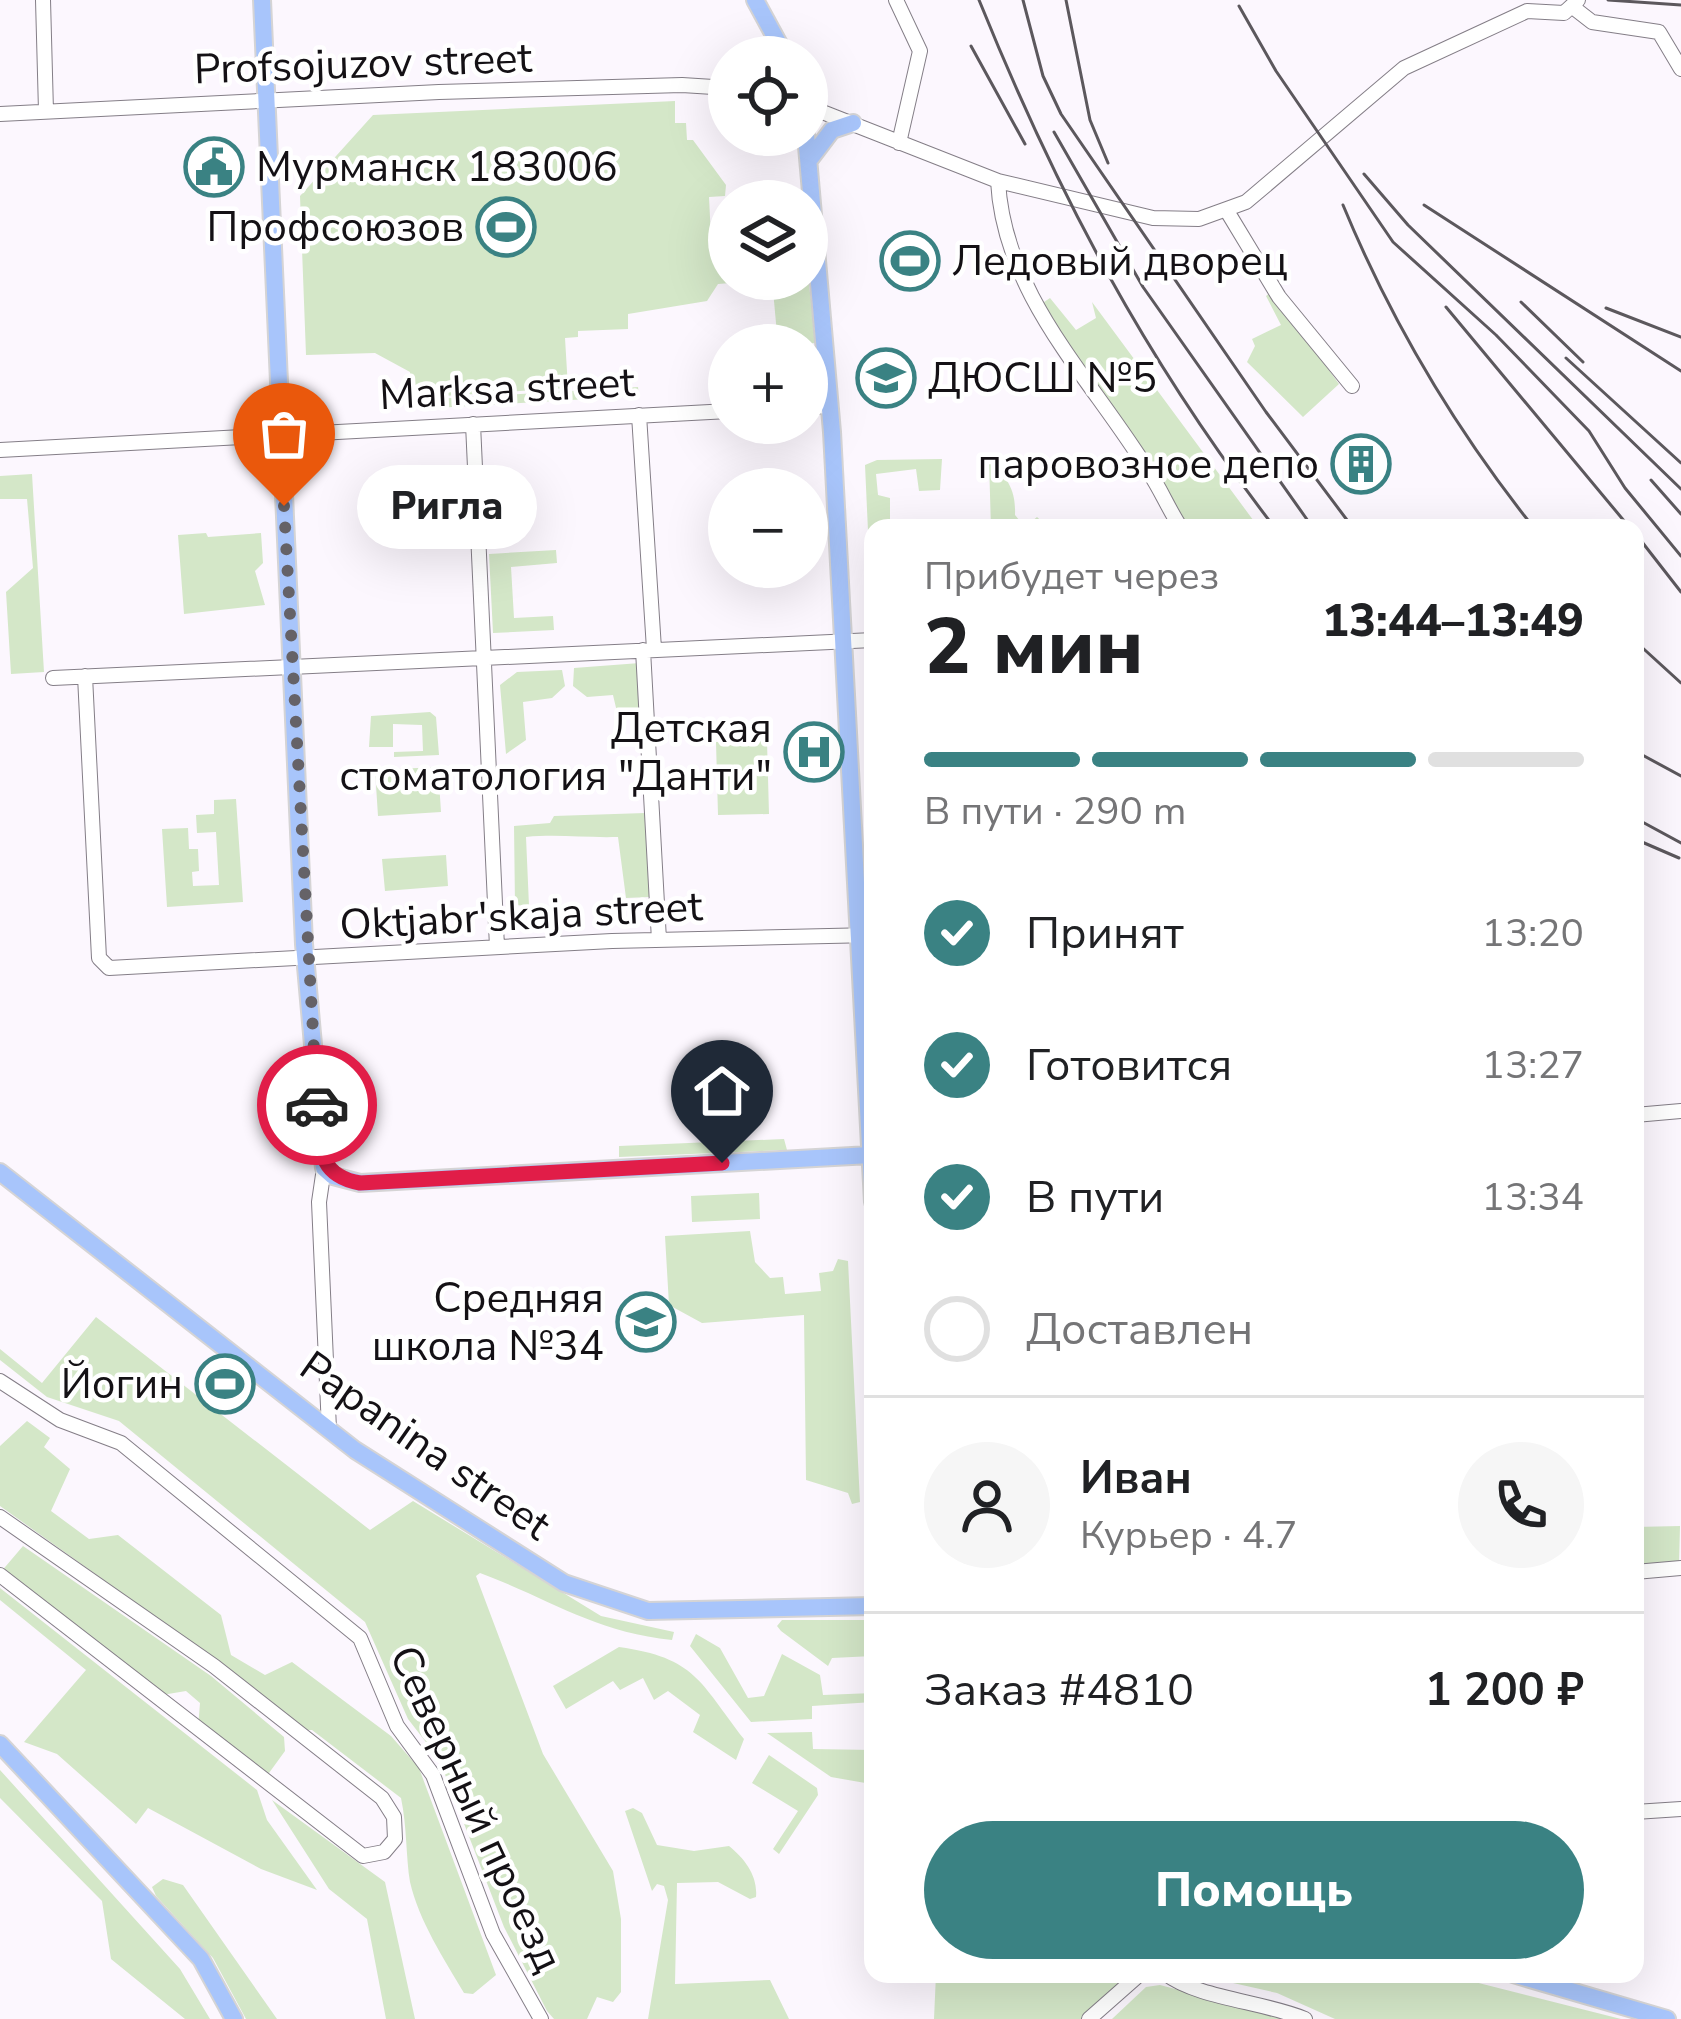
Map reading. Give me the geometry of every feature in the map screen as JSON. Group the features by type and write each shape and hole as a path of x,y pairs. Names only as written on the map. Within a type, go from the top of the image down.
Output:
{"main road":[{"path":"262,0 306,961 324,1168 333,1176 360,1183 864,1155"},
{"path":"754,0 773,36"},
{"path":"810,159 832,130 853,123"},
{"path":"810,156 864,922"},
{"name":"Papanina street","path":"0,1172 328,1429 530,1564 628,1608 864,1606"},
{"path":"0,1744 200,1960 234,2019"},
{"path":"1544,1983 1666,2019"}],"street":[{"path":"43,0 46,111"},
{"path":"896,0 920,51 898,143"},
{"path":"828,114 998,181 1175,221 1227,211 1302,160 1404,68 1527,11 1576,4 1592,22 1659,32 1681,69"},
{"name":"Profsojuzov street","path":"0,113 708,87"},
{"path":"998,181 1006,241 1027,286 1087,389 1151,474 1175,519"},
{"path":"1227,211 1279,296 1352,386"},
{"name":"Marksa street","path":"0,450 708,412"},
{"path":"639,415 659,940"},
{"path":"473,424 497,947"},
{"path":"53,677 864,640"},
{"name":"Oktjabr'skaja street","path":"85,676 99,958 109,968 306,961 497,947 864,935"},
{"path":"1644,1114 1681,1111"},
{"path":"324,1168 319,1202 328,1429"},
{"name":"Северный проезд","path":"0,1381 60,1420 121,1442 360,1638 398,1726 433,1775 494,1934 541,2019"},
{"path":"0,1517 214,1666 382,1798 394,1817 394,1839 384,1852 363,1856 0,1575"},
{"path":"1644,1571 1681,1568"},
{"path":"1644,1811 1681,1808"},
{"path":"1089,2019 1130,1983"},
{"path":"1194,1983 1305,2019"}],"green space":[{"name":"Профсоюзов","path":"675,101 675,123 686,123 687,140 693,140 722,180 708,180 708,299 628,314 628,329 578,331 578,337 565,338 568,388 412,398 410,372 375,353 306,355 300,196 373,115"},
{"path":"1272,291 1339,384 1303,417 1247,362 1255,346 1252,339 1281,325 1266,296"},
{"path":"1050,298 1076,330 1096,318 1092,302 1252,519 1182,519 1156,471 1041,304"},
{"path":"774,300 811,300 814,324 776,324"},
{"path":"638,387 639,396 419,409 418,400"},
{"path":"942,459 940,490 919,491 916,469 876,474 878,495 890,498 890,519 867,519 865,465 877,460"},
{"path":"989,461 1010,485 1018,519 991,519"},
{"path":"32,474 44,672 11,674 6,592 33,568 27,499 0,499 0,476"},
{"path":"206,533 208,537 261,533 263,563 255,571 265,605 184,614 178,535"},
{"path":"556,550 557,563 511,567 514,618 553,616 554,630 493,633 489,554"},
{"path":"640,663 643,713 617,712 613,695 587,697 573,686 574,668"},
{"path":"562,670 565,686 552,698 523,702 526,740 506,754 500,685 517,672"},
{"path":"430,712 436,717 439,755 394,757 394,752 423,751 422,725 393,724 393,747 369,747 371,716"},
{"path":"767,741 769,814 718,815 716,742"},
{"path":"438,767 441,812 378,816 375,770"},
{"path":"236,799 243,902 167,907 162,829 188,828 189,849 198,849 199,871 192,872 193,886 219,885 216,832 197,833 196,815 214,814 214,800"},
{"path":"645,813 650,897 626,898 618,837 538,836 526,837 529,906 515,905 514,826 550,823 554,816"},
{"path":"446,855 448,886 385,891 382,859"},
{"path":"784,1139 787,1150 619,1157 619,1146"},
{"path":"759,1193 760,1219 692,1222 691,1196"},
{"path":"750,1231 755,1262 770,1278 783,1277 785,1294 821,1291 819,1273 833,1271 838,1259 848,1261 860,1502 852,1504 848,1493 806,1480 804,1315 702,1323 669,1305 665,1236"},
{"path":"96,1317 370,1530 413,1501 601,1616 674,1632 672,1640 619,1630 480,1573 476,1576 543,1754 613,1871 621,1919 621,1992 613,2002 597,1997 587,2019 554,2019 547,2011 504,1927 439,1759 408,1719 365,1622 119,1421 47,1397 0,1360 0,1349 42,1383"},
{"path":"27,1421 50,1438 44,1447 70,1469 51,1511 89,1539 118,1535 221,1615 231,1655 265,1675 292,1662 391,1736 419,1768 496,1975 473,1994 464,1993 419,1911 409,1873 401,1798 312,1730 296,1730 227,1668 0,1506 0,1446"},
{"path":"1680,1526 1679,1564 1644,1568 1644,1527"},
{"path":"23,1546 211,1676 284,1737 285,1751 269,1773 259,1773 198,1728 200,1703 186,1691 156,1696 0,1573"},
{"path":"0,1588 257,1790 267,1820 317,1890 261,1869 148,1808 136,1824 57,1754 24,1742 86,1670 0,1600"},
{"path":"782,1620 864,1620 864,1656 832,1658 828,1666 777,1626"},
{"path":"696,1634 720,1648 748,1698 764,1696 782,1654 820,1675 823,1695 864,1693 864,1703 812,1706 812,1719 751,1722 690,1646"},
{"path":"619,1647 665,1658 694,1675 744,1739 736,1760 693,1732 700,1715 668,1691 654,1700 643,1678 620,1690 613,1681 566,1709 553,1686"},
{"path":"812,1732 813,1749 864,1750 864,1783 831,1777 767,1733"},
{"path":"769,1755 817,1788 818,1795 779,1854 773,1849 798,1811 752,1783"},
{"path":"0,1770 180,1969 210,2019 185,2019 111,1959 102,1901 0,1798"},
{"path":"272,1800 385,1882 415,2019 386,2019 367,1919 329,1889"},
{"path":"633,1808 642,1813 657,1845 694,1851 729,1846 745,1862 755,1882 756,1897 750,1899 718,1882 677,1883 675,1984 770,1980 789,2019 648,2019 668,1900 664,1886 657,1884 652,1891 625,1811"},
{"path":"163,1879 183,1885 277,2019 246,2019 213,1958 156,1896 152,1887"},
{"path":"936,1983 1133,1983 1089,2019 934,2019"},
{"path":"1233,1983 1479,1983 1621,2019 1335,2019 1277,1993"},
{"path":"1160,1985 1290,2019 1112,2019 1146,1987"}],"railway":[{"path":"979,0 1040,141 1108,274 1185,402 1268,519"},
{"path":"1023,0 1043,76 1061,114 1266,412 1346,519"},
{"path":"1066,0 1090,120 1108,163"},
{"path":"1608,0 1681,5"},
{"path":"1239,6 1276,71 1393,242 1496,335 1589,431 1625,488 1681,556"},
{"path":"971,46 1025,144"},
{"path":"1054,132 1143,287 1307,519"},
{"path":"1364,174 1408,225 1681,489"},
{"path":"1343,205 1427,373 1527,519"},
{"path":"1424,205 1681,371"},
{"path":"1521,302 1583,362"},
{"path":"1446,307 1623,519"},
{"path":"1606,308 1681,337"},
{"path":"1566,358 1681,463"},
{"path":"1651,480 1681,514"},
{"path":"1644,545 1681,592"},
{"path":"1644,649 1681,683"},
{"path":"1644,756 1681,776"},
{"path":"1644,823 1681,843"},
{"path":"1644,843 1679,858"}],"way so far":[{"path":"284,506 304,944 317,1105"}],"place":[{"name":"Мурманск 183006","path":"214,167"},
{"name":"Профсоюзов","path":"506,227"},
{"name":"Ледовый дворец","path":"910,261"},
{"name":"ДЮСШ №5","path":"886,378"},
{"name":"паровозное депо","path":"1361,464"},
{"name":"Ригла","path":"284,506"},
{"name":"Детская стоматология \"Данти\"","path":"814,752"},
{"name":"Средняя школа №34","path":"646,1322"},
{"name":"Йогин","path":"225,1384"}],"route":[{"path":"317,1105 324,1168 342,1180 360,1183 722,1163"}]}
